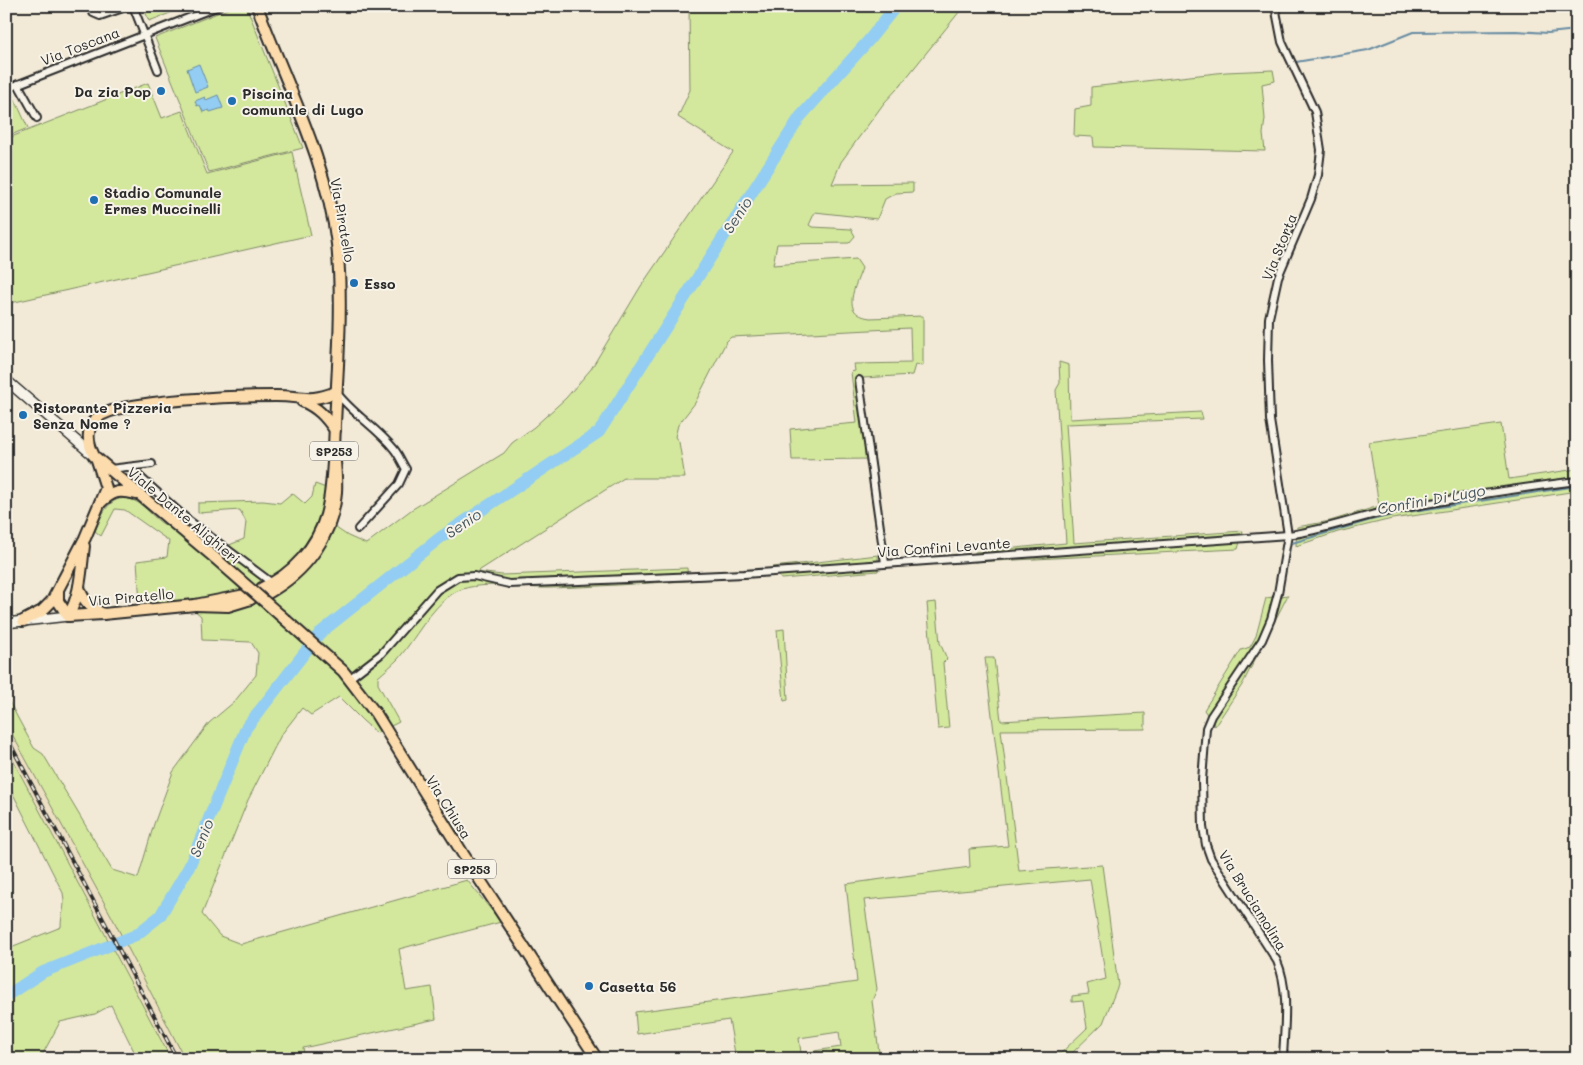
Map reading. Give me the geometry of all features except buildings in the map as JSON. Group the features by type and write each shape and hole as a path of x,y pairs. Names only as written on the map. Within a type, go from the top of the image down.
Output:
{"main road":[{"name":"Via Piratello","path":"257,6 306,126 327,194 336,243 340,287 340,337 334,450 326,515 311,548 300,561 281,578 272,583 265,591 287,582 309,561 327,530 333,512 336,492 334,450"},
{"name":"SP253","path":"23,621 42,611 52,601 85,538 106,488 88,444 92,423 97,417 107,411 128,406 278,396 312,399 336,392"},
{"name":"SP253","path":"294,398 315,407 325,415 335,430"},
{"name":"Viale Dante Alighieri","path":"95,458 215,558 347,675"},
{"path":"100,503 109,495 121,491 139,495"},
{"name":"SP253","path":"68,616 74,606 79,586 85,538"},
{"path":"79,586 82,597 92,608 104,614"},
{"path":"58,591 58,601 68,616"},
{"name":"Via Piratello","path":"68,616 195,605 248,597"},
{"name":"Via Chiusa","path":"347,675 376,714 463,854 596,1059"}],"street":[{"path":"91,6 93,13 97,16 131,6 158,70"},
{"name":"Via Toscana","path":"6,89 219,6"},
{"name":"Via Storta","path":"1275,6 1282,42 1314,112 1321,150 1318,175 1311,199 1278,277 1269,318 1270,420 1288,535"},
{"path":"18,84 37,118"},
{"name":"Viale Dante Alighieri","path":"6,380 95,458"},
{"path":"859,380 885,563"},
{"path":"336,392 347,407 363,419 394,449 406,469 399,484 358,529"},
{"path":"109,469 152,464"},
{"path":"129,467 188,519 272,583"},
{"name":"Via Confini Levante","path":"347,675 381,654 437,590 458,578 474,576 509,584 744,574 1288,535 1310,532 1382,513 1487,492 1577,481"},
{"name":"Via Bruciamolina","path":"1283,1059 1284,988 1282,974 1277,961 1211,859 1206,846 1203,827 1202,780 1206,728 1211,716 1262,640 1271,619 1278,593 1288,535"},
{"path":"6,623 68,616"}],"shaded area":[{"path":"6,723 112,917 185,1059 171,1059 6,747"}],"green space":[{"path":"143,6 189,6 149,21"},
{"name":"Piscina comunale di Lugo","path":"235,6 246,6 247,8 303,148 209,172 155,38"},
{"path":"689,6 964,6 884,103 841,162 832,184 913,183 913,192 896,193 885,199 877,219 815,212 809,225 812,227 851,229 855,236 849,243 777,244 773,265 856,259 862,268 852,298 852,305 855,311 870,318 923,316 923,366 915,365 912,375 863,378 876,470 868,470 867,459 792,460 790,429 857,423 851,372 855,371 854,364 911,363 910,328 731,337 726,342 695,403 678,425 675,437 679,442 685,478 624,478 477,572 502,575 687,568 688,581 550,588 486,585 462,589 452,594 436,608 405,651 378,677 378,684 399,722 377,733 339,697 311,715 302,708 281,735 248,800 202,914 220,936 241,944 467,880 501,922 399,949 406,991 432,987 436,1019 303,1048 305,1059 185,1059 112,917 6,723 6,696 34,748 43,754 112,870 138,878 154,824 173,772 209,723 234,702 256,675 258,653 251,642 202,640 201,616 184,601 140,602 137,561 167,557 169,541 125,510 115,509 101,536 95,531 104,511 114,501 120,499 135,501 165,525 217,550 244,539 246,522 240,510 198,513 198,503 263,501 280,503 292,493 305,504 312,497 315,484 326,488 333,526 348,536 366,544 411,510 504,453 512,443 534,427 566,398 591,369 641,286 733,152 678,117 690,90"},
{"path":"1273,70 1275,81 1262,84 1265,151 1094,147 1093,137 1074,136 1075,109 1091,106 1091,87 1226,72"},
{"path":"148,83 162,118 182,111 207,174 292,152 311,235 6,304 6,139"},
{"path":"13,95 28,128 6,137 6,99"},
{"path":"1059,362 1069,365 1070,419 1201,412 1203,419 1066,424 1074,543 1243,531 1238,549 974,562 975,552 1066,543 1056,390 1060,383"},
{"path":"1501,424 1509,479 1577,469 1577,491 1392,519 1338,532 1296,546 1297,527 1330,521 1379,506 1369,442"},
{"path":"878,555 878,571 781,579 773,567"},
{"path":"1288,595 1242,685 1215,726 1204,710 1241,650 1250,647 1256,636 1266,598"},
{"path":"936,602 940,643 947,659 943,663 949,728 938,729 927,603"},
{"path":"784,629 788,700 784,701 777,630"},
{"path":"985,658 994,658 1001,721 1145,713 1145,729 1001,730 1019,871 1102,865 1118,985 1103,1023 1070,1055 1062,1059 1029,1059 1061,1053 1087,1028 1083,1001 1072,1002 1072,996 1089,994 1087,984 1106,979 1090,879 864,900 877,989 872,1001 880,1059 736,1059 729,1020 637,1034 635,1012 857,982 846,884 970,867 969,849 1008,846","holes":["839,1032 841,1047 801,1053 799,1038"]},
{"path":"6,747 171,1059 138,1059 111,1005 95,1014 60,1022 40,1059 6,1059 6,949 61,927 64,903 63,893 6,780"}],"water":[{"path":"199,64 208,87 195,92 187,69"},
{"path":"218,95 223,108 210,112 209,110 203,112 200,105 197,106 195,101 205,97 206,100"}],"waterway":[{"name":"Senio","path":"6,996 43,972 136,935 160,916 189,867 246,728 320,633 441,537 599,432 800,117 869,40 896,6"},
{"path":"1296,62 1368,50 1413,32 1516,31 1548,33 1577,30"},
{"name":"Confini Di Lugo","path":"1292,543 1401,513 1577,486"}],"railway":[{"path":"6,736 177,1059"}],"place":[{"name":"Da zia Pop","path":"161,91"},
{"name":"Piscina comunale di Lugo","path":"232,101"},
{"name":"Stadio Comunale Ermes Muccinelli","path":"94,200"},
{"name":"Esso","path":"354,283"},
{"name":"Ristorante Pizzeria Senza Nome ?","path":"23,415"},
{"name":"Casetta 56","path":"589,986"}]}
